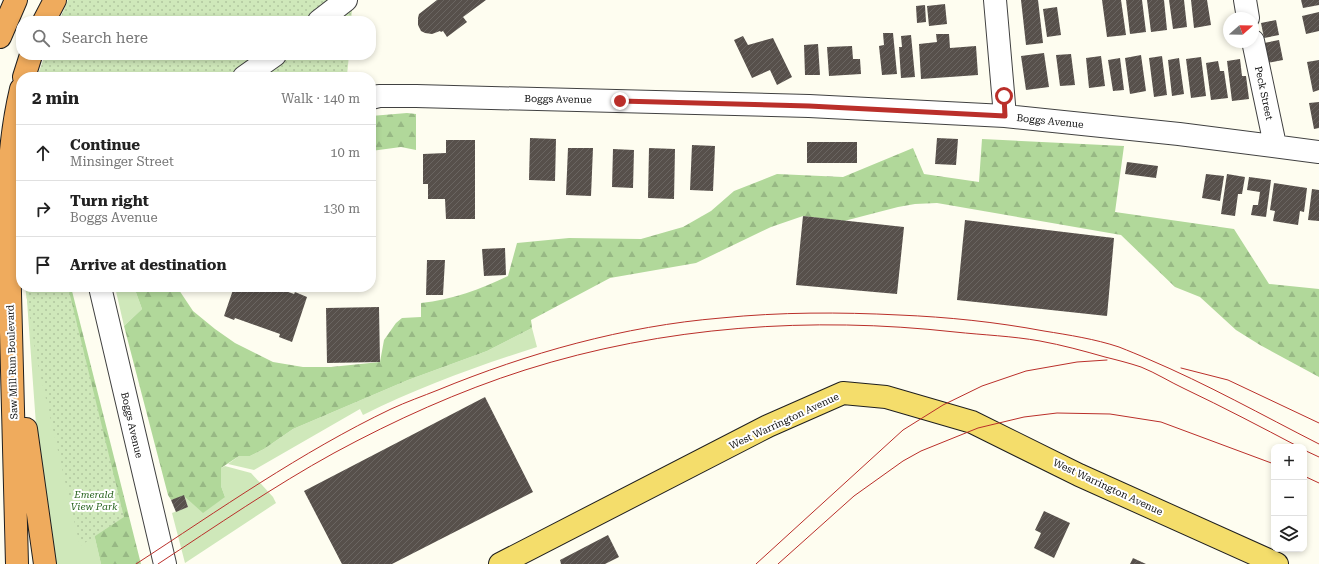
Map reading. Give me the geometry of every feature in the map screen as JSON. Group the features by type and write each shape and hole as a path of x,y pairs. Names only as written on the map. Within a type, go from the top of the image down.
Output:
{"highway":[{"path":"0,37 16,0"},
{"path":"47,16 55,0"},
{"path":"26,72 29,60"},
{"name":"Saw Mill Run Boulevard","path":"16,107 11,139 8,177 17,564"},
{"path":"11,322 45,564"}],"main road":[{"name":"West Warrington Avenue","path":"500,564 768,426 843,393 886,397 972,422 1079,475 1278,564"}],"street":[{"path":"325,16 346,0"},
{"path":"995,0 1005,116"},
{"path":"1245,0 1247,12"},
{"name":"Peck Street","path":"1254,48 1275,145"},
{"path":"251,72 267,60"},
{"name":"Boggs Avenue","path":"376,97 416,96 809,106 1005,116 1275,145 1319,152"},
{"name":"Boggs Avenue","path":"101,292 165,564"}],"green space":[{"path":"68,0 353,0 351,16 61,16"},
{"path":"43,60 348,60 347,72 39,72"},
{"path":"407,113 416,114 416,150 401,147 376,150 376,116"},
{"path":"982,139 1124,146 1115,212 1234,229 1269,284 1319,289 1319,377 1260,345 1236,330 1200,297 1175,287 1121,235 937,203 915,204 844,221 803,216 771,227 696,263 610,278 531,320 532,328 487,351 408,380 293,429 264,449 250,456 239,456 221,468 221,486 225,497 203,513 184,496 171,500 168,495 124,326 142,309 136,292 180,292 193,311 215,329 235,343 273,362 303,367 331,367 380,362 384,340 396,323 402,318 421,317 421,303 433,302 466,293 508,276 517,243 569,238 641,239 683,227 711,211 734,191 777,174 843,177 913,148 924,174 979,182"},
{"path":"26,292 72,438 101,564 55,564 39,466"},
{"name":"Emerald View Park","path":"26,292 69,292 124,517 80,546 36,356"},
{"name":"Emerald View Park","path":"38,292 72,292 141,564 101,564"},
{"path":"116,292 136,292 142,309 124,326"},
{"path":"532,328 537,347 449,378 406,395 363,415 360,409 254,470 228,464 239,456 250,456 264,449 293,429 408,380 487,351"},
{"path":"225,466 251,473 273,497 276,503 185,563 172,513 188,507 184,495 225,497 221,486 221,468"}],"building":[{"path":"437,0 486,0 463,17 467,22 447,37 443,31 432,34 425,33 421,31 418,25 419,14"},
{"path":"1021,0 1038,0 1043,43 1026,45"},
{"path":"1102,0 1121,0 1126,35 1107,37"},
{"path":"1126,0 1142,0 1146,32 1130,34"},
{"path":"1147,0 1164,0 1167,30 1151,32"},
{"path":"1169,0 1184,0 1187,27 1173,29"},
{"path":"1191,0 1207,0 1211,25 1194,28"},
{"path":"1301,0 1319,0 1319,5 1303,8"},
{"path":"945,4 947,24 929,26 927,6"},
{"path":"925,5 926,22 917,23 916,6"},
{"path":"1057,7 1061,35 1047,37 1043,9"},
{"path":"1319,12 1319,31 1306,34 1302,16"},
{"path":"1276,20 1279,35 1264,38 1261,23"},
{"path":"883,33 893,33 897,74 882,75 879,46 884,45"},
{"path":"936,34 949,34 950,48 976,46 978,75 921,79 919,44 937,42"},
{"path":"911,35 915,77 901,78 899,47 902,47 901,36"},
{"path":"743,36 748,45 773,38 792,77 777,85 770,70 752,78 734,40"},
{"path":"1279,40 1283,60 1267,63 1264,43"},
{"path":"818,44 820,75 805,75 804,45"},
{"path":"852,46 853,59 860,59 861,74 829,76 827,47"},
{"path":"1044,53 1049,87 1026,90 1021,56"},
{"path":"1071,54 1075,85 1060,86 1056,55"},
{"path":"1141,55 1146,91 1130,94 1125,58"},
{"path":"1101,56 1105,86 1089,88 1086,58"},
{"path":"1162,56 1167,95 1154,97 1149,58"},
{"path":"1201,57 1206,96 1191,98 1186,59"},
{"path":"1120,58 1124,90 1113,91 1108,60"},
{"path":"1179,58 1184,94 1172,96 1168,60"},
{"path":"1240,59 1242,76 1246,76 1249,99 1232,101 1227,61"},
{"path":"1319,60 1319,90 1313,92 1307,62"},
{"path":"1218,61 1220,71 1224,71 1228,98 1211,100 1206,63"},
{"path":"1319,102 1319,128 1314,129 1309,103"},
{"path":"530,138 556,139 555,181 529,180"},
{"path":"937,138 958,139 956,165 935,164"},
{"path":"446,140 475,140 475,219 446,219 445,199 428,199 428,184 423,184 423,154 446,153"},
{"path":"807,142 857,142 857,163 807,163"},
{"path":"692,145 715,146 713,191 690,190"},
{"path":"568,148 593,148 591,196 566,195"},
{"path":"649,148 675,149 674,199 648,198"},
{"path":"613,149 634,150 633,188 612,187"},
{"path":"1127,162 1158,166 1156,178 1125,174"},
{"path":"1206,174 1224,176 1220,201 1202,198"},
{"path":"1227,174 1245,177 1242,194 1238,194 1235,216 1221,214"},
{"path":"1249,177 1271,180 1266,217 1251,215 1253,205 1258,205 1260,192 1247,190"},
{"path":"1274,183 1307,188 1304,212 1300,211 1298,225 1273,221 1275,211 1270,210"},
{"path":"1312,189 1319,190 1319,221 1308,220"},
{"path":"803,216 904,227 897,294 796,285"},
{"path":"965,220 1114,238 1107,316 957,300"},
{"path":"505,248 506,275 484,276 482,249"},
{"path":"427,260 445,260 443,295 426,295"},
{"path":"232,292 288,292 294,294 295,292 307,297 292,342 279,337 280,334 235,318 234,320 224,316"},
{"path":"379,307 380,362 327,363 326,308"},
{"path":"485,397 533,492 392,564 342,564 304,491"},
{"path":"184,495 188,507 176,512 171,500"},
{"path":"1044,511 1070,523 1054,558 1034,548 1041,533 1035,530"},
{"path":"608,535 619,557 605,564 561,564 560,560"},
{"path":"1133,558 1146,564 1130,564"}],"tram line":[{"path":"136,564 261,482 325,444 391,409 507,364 577,343 649,327 721,318 810,313 855,313 917,316 990,323 1091,339 1119,347 1170,369 1213,389 1319,444"},
{"path":"158,564 289,479 334,453 380,429 476,387 525,370 577,355 631,343 684,334 738,328 792,325 901,327 1029,339 1081,350 1141,367 1293,444"},
{"path":"756,564 903,430 943,405 982,386 1026,371 1077,362 1107,360"},
{"path":"1181,368 1228,380 1319,423"},
{"path":"778,564 854,496 903,461 921,451 978,428 1024,417 1057,413 1110,414 1161,422 1271,463"},
{"path":"1307,451 1319,457"},
{"path":"1307,477 1319,483"}],"route":[{"path":"620,101 809,106 1005,116 1004,96"}]}
